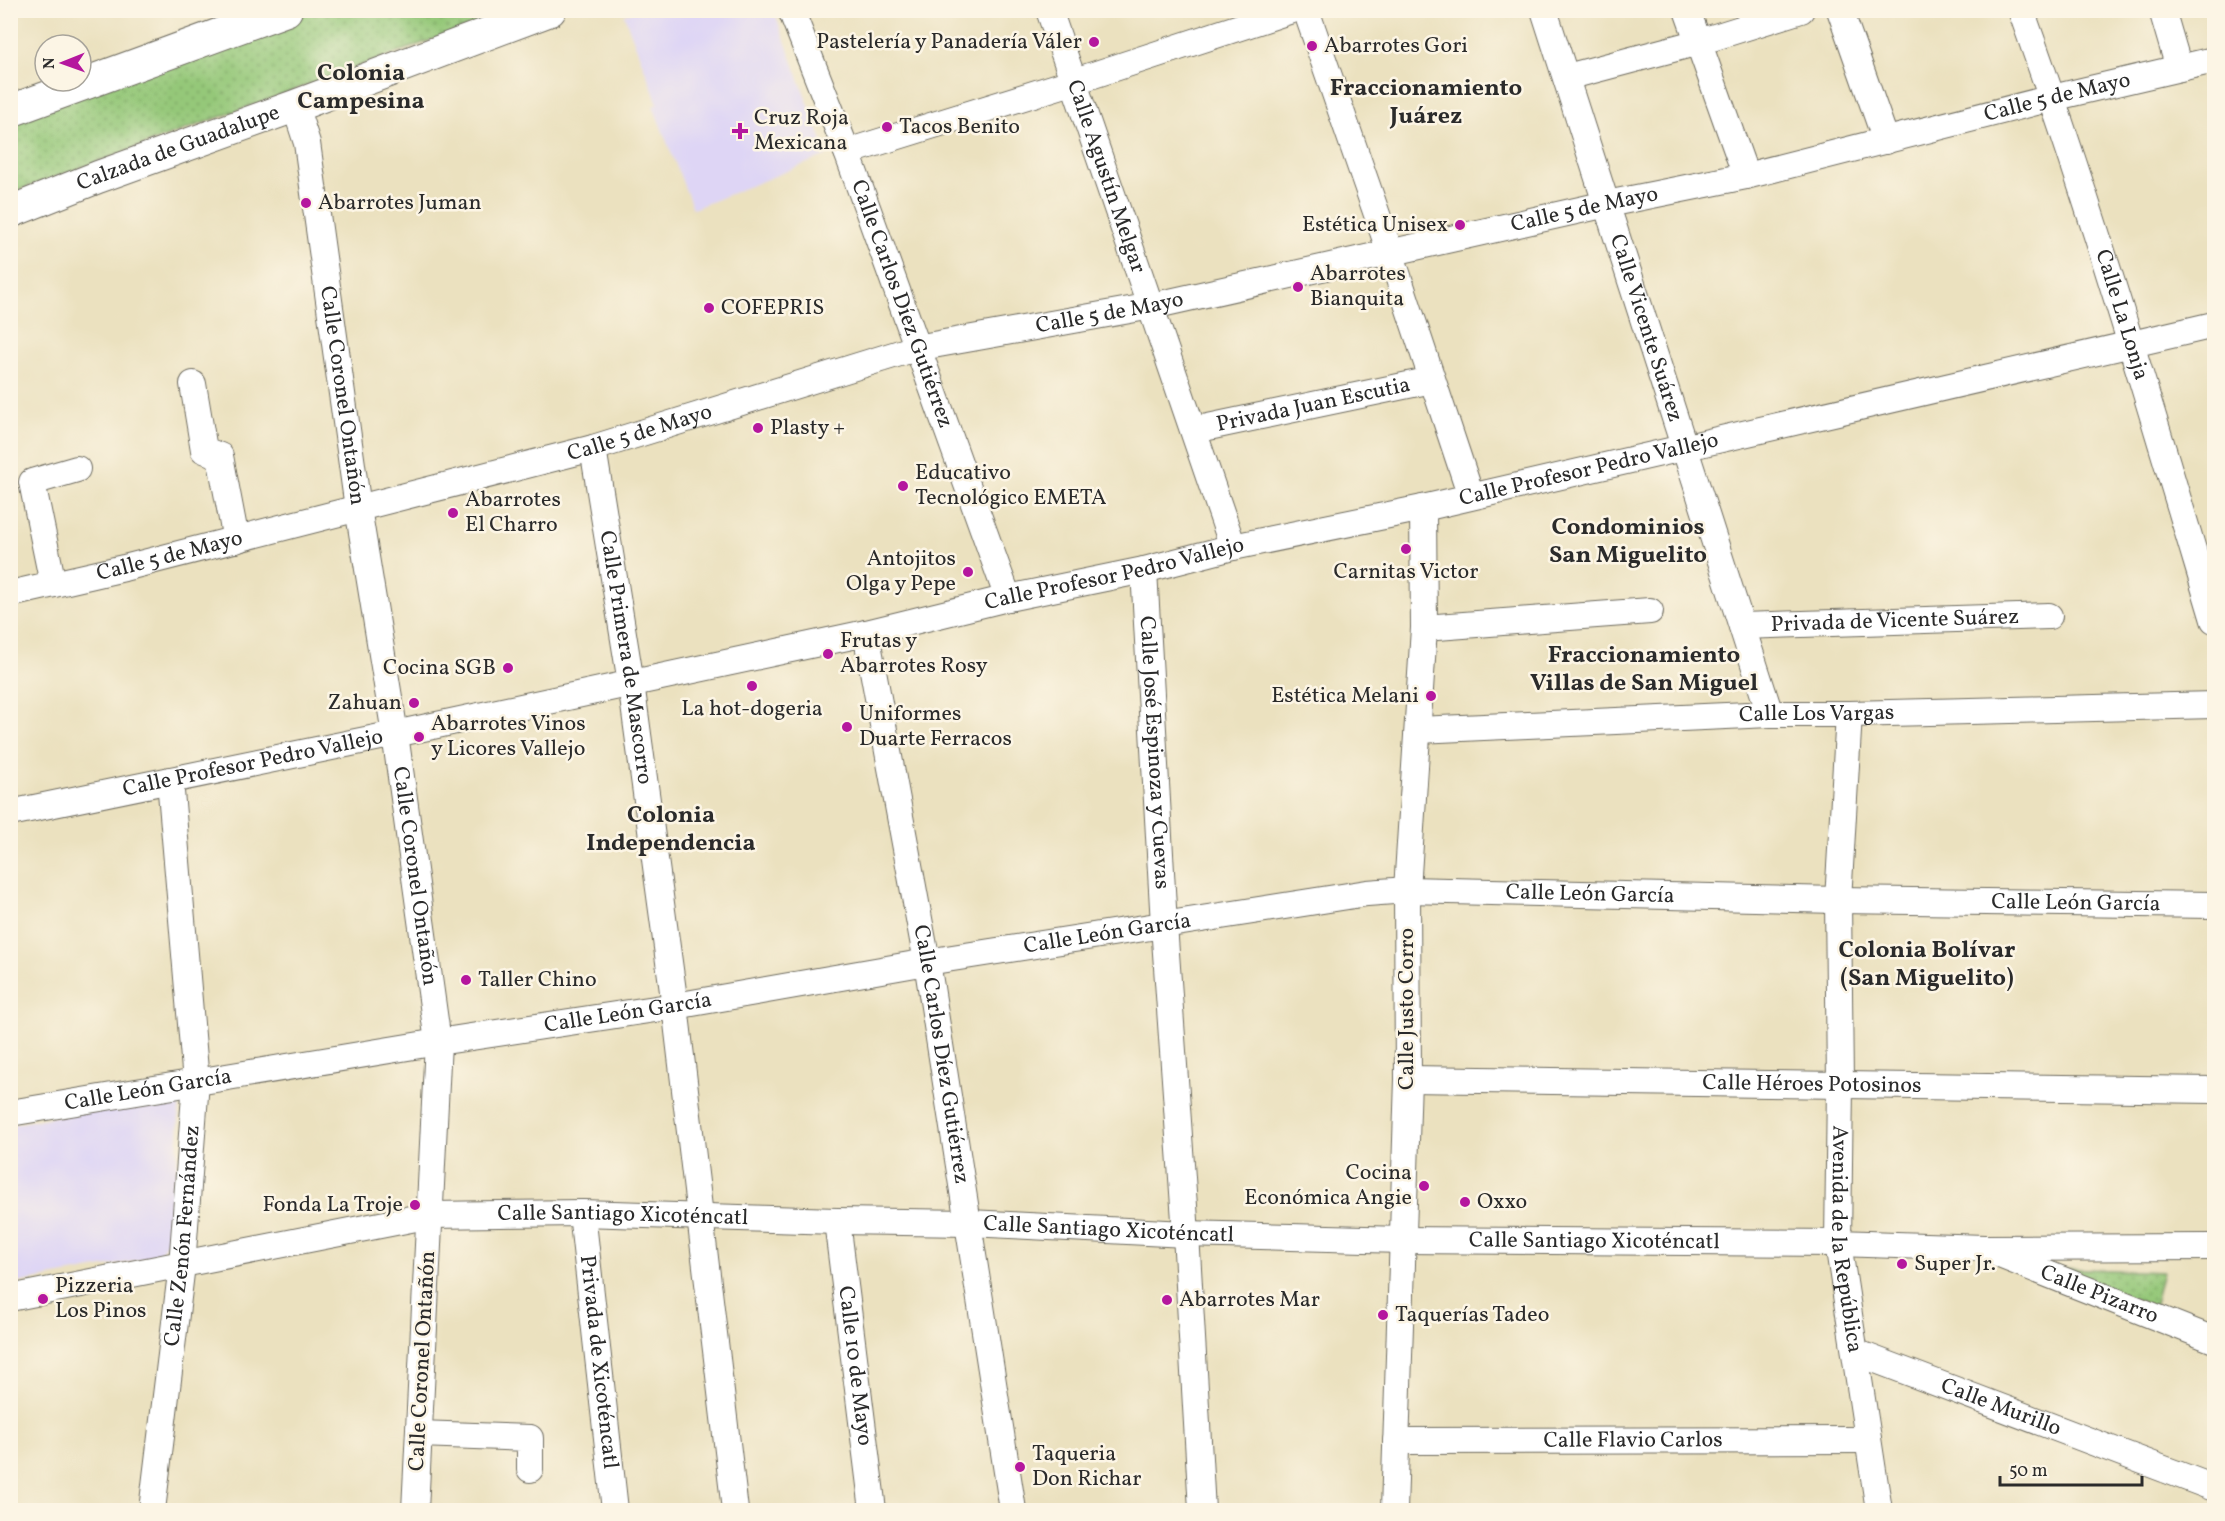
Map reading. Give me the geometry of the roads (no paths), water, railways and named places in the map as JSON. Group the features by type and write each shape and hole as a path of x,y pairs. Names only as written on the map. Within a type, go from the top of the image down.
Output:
{"main road":[{"name":"Calzada de Guadalupe","path":"10,212 98,177 550,10"},
{"path":"10,111 284,11"}],"street":[{"name":"Calle Carlos Díez Gutiérrez","path":"791,10 847,152 1008,598"},
{"name":"Calle Agustín Melgar","path":"1049,10 1233,547"},
{"path":"847,152 1292,10"},
{"path":"1306,10 1471,496"},
{"name":"Calle Vicente Suárez","path":"1544,10 1770,714"},
{"path":"1687,10 1746,176"},
{"path":"1567,78 1699,42 1801,10"},
{"path":"1840,10 1886,141"},
{"name":"Calle La Lonja","path":"2021,10 2132,343 2214,620"},
{"path":"2162,10 2179,68"},
{"name":"Calle 5 de Mayo","path":"10,594 236,540 594,448 916,348 1152,306 1607,204 1746,176 2052,98 2214,60"},
{"name":"Calle Coronel Ontañón","path":"295,106 307,143 358,508 395,734 438,1042 415,1510"},
{"name":"Calle Profesor Pedro Vallejo","path":"10,813 395,734 866,633 1008,598 1144,570 1233,547 1423,508 2214,325"},
{"name":"Privada Juan Escutia","path":"1194,430 1432,380"},
{"path":"194,384 204,450 220,456 236,540"},
{"name":"Calle Primera de Mascorro","path":"594,448 631,683 675,1006 735,1510"},
{"path":"53,584 32,482 77,469"},
{"name":"Calle Justo Corro","path":"1394,1510 1408,1079 1407,890 1424,628 1423,508"},
{"name":"Calle José Espinoza y Cuevas","path":"1144,570 1164,925 1186,1234 1202,1510"},
{"path":"1424,628 1650,611"},
{"name":"Privada de Vicente Suárez","path":"1742,626 2049,616"},
{"name":"Calle Carlos Díez Gutiérrez","path":"866,633 927,962 1012,1510"},
{"name":"Calle Los Vargas","path":"1418,730 1770,714 2214,705"},
{"name":"Avenida de la República","path":"1849,714 1838,900 1840,1084 1838,1243 1881,1510"},
{"name":"Calle Zenón Fernández","path":"152,1510 182,1265 196,1082 170,780"},
{"name":"Calle León García","path":"10,1113 438,1042 675,1006 927,962 1368,893 1407,890 1838,900 2214,905"},
{"name":"Calle Héroes Potosinos","path":"1408,1079 2214,1090"},
{"name":"Calle Santiago Xicoténcatl","path":"10,1298 431,1215 582,1213 700,1216 969,1223 1186,1234 1402,1240 1838,1243 1984,1248 2214,1247"},
{"name":"Privada de Xicoténcatl","path":"582,1213 615,1510"},
{"name":"Calle 10 de Mayo","path":"837,1221 873,1510"},
{"name":"Calle Pizarro","path":"1984,1248 2214,1340"},
{"name":"Calle Murillo","path":"1855,1352 2214,1488"},
{"path":"419,1434 530,1438 530,1469"},
{"name":"Calle Flavio Carlos","path":"1396,1441 1868,1440"}],"place":[{"name":"Pastelería y Panadería Váler","path":"1094,42"},
{"name":"Abarrotes Gori","path":"1312,46"},
{"name":"Tacos Benito","path":"887,127"},
{"name":"Cruz Roja Mexicana","path":"740,131"},
{"name":"Abarrotes Juman","path":"306,203"},
{"name":"Estética Unisex","path":"1460,225"},
{"name":"Abarrotes Bianquita","path":"1298,287"},
{"name":"COFEPRIS","path":"709,308"},
{"name":"Plasty +","path":"758,428"},
{"name":"Educativo Tecnológico EMETA","path":"903,486"},
{"name":"Abarrotes El Charro","path":"453,513"},
{"name":"Carnitas Victor","path":"1406,549"},
{"name":"Antojitos Olga y Pepe","path":"968,572"},
{"name":"Frutas y Abarrotes Rosy","path":"828,654"},
{"name":"Cocina SGB","path":"508,668"},
{"name":"La hot-dogeria","path":"752,686"},
{"name":"Estética Melani","path":"1431,696"},
{"name":"Zahuan","path":"414,703"},
{"name":"Uniformes Duarte Ferracos","path":"847,727"},
{"name":"Abarrotes Vinos y Licores Vallejo","path":"419,737"},
{"name":"Taller Chino","path":"466,980"},
{"name":"Cocina Económica Angie","path":"1424,1186"},
{"name":"Oxxo","path":"1465,1202"},
{"name":"Fonda La Troje","path":"415,1205"},
{"name":"Super Jr.","path":"1902,1264"},
{"name":"Pizzeria Los Pinos","path":"43,1299"},
{"name":"Abarrotes Mar","path":"1167,1300"},
{"name":"Taquerías Tadeo","path":"1383,1315"},
{"name":"Taqueria Don Richar","path":"1020,1467"}],"district":[{"name":"Colonia Campesina","path":"361,88"},
{"name":"Fraccionamiento Juárez","path":"1426,103"},
{"name":"Condominios San Miguelito","path":"1628,542"},
{"name":"Fraccionamiento Villas de San Miguel","path":"1644,670"},
{"name":"Colonia Independencia","path":"671,830"},
{"name":"Colonia Bolívar (San Miguelito)","path":"1927,965"}]}
